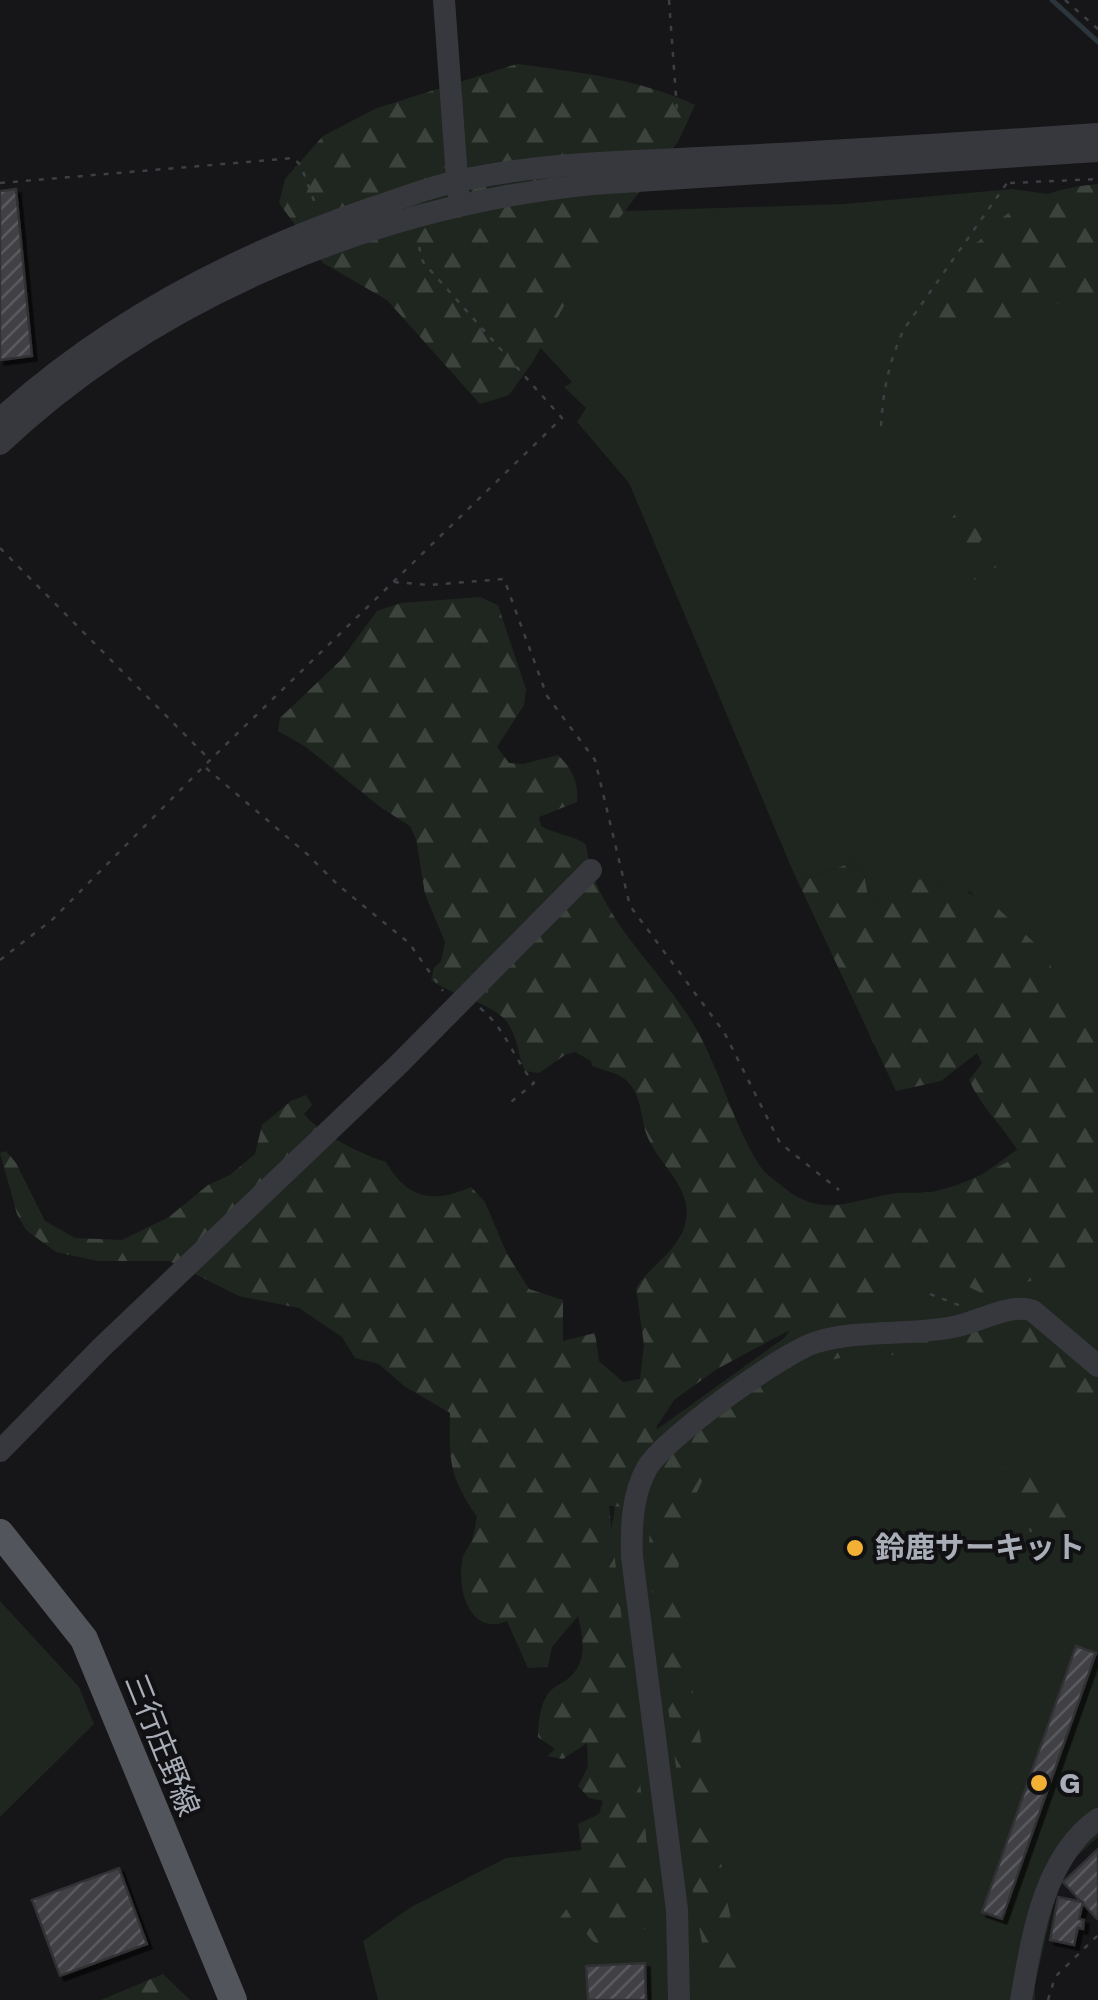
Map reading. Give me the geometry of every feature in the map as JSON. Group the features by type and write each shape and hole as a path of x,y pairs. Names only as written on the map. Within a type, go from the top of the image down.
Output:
{"main road":[{"name":"三行庄野線","path":"0,1534 72,1619 84,1639 233,2000"}],"street":[{"path":"444,0 460,206"},
{"path":"0,419 64,365 113,331 223,270 323,225 457,181 590,162 699,158 917,133 1098,134"},
{"path":"0,444 88,373 214,296 284,262 410,218 524,191 592,184 1098,151"},
{"path":"0,1451 101,1348 398,1065 592,870"},
{"path":"679,2000 677,1910 632,1557 633,1511 641,1481 654,1458 669,1441 780,1360 818,1342 952,1328 1021,1308 1038,1315 1098,1366"},
{"path":"1021,2000 1034,1926 1064,1854 1076,1836 1098,1819"}],"path":[{"path":"670,0 678,110"},
{"path":"1065,0 1098,29"},
{"path":"0,183 294,158 301,166 323,225"},
{"path":"881,426 883,393 904,329 1007,183 1098,179"},
{"path":"0,960 54,918 210,760 562,418 423,262 410,218"},
{"path":"0,548 210,760"},
{"path":"394,582 429,585 504,579 548,696 596,760 630,906 724,1032 780,1143 839,1190"},
{"path":"204,766 308,854 338,886 409,943 444,993 465,995 507,1035 515,1060 534,1083 512,1102"},
{"path":"930,1294 970,1308"},
{"path":"1048,2000 1055,1978 1098,1935"}],"green space":[{"path":"517,64 630,83 695,105 678,142 597,247 532,363 509,395 480,404 387,300 323,263 279,203 285,179 323,136 377,108"},
{"path":"1098,184 1098,315 1072,305 1046,304 1028,310 1022,321 953,322 950,330 941,320 922,317 952,270 970,266 971,246 1007,214 1051,193"},
{"path":"1012,189 1055,195 1098,194 1098,1013 1022,1013 1033,947 969,891 968,894 933,879 883,902 868,896 864,874 851,863 810,878 792,869 629,483 577,422 586,408 564,387 572,382 503,307 565,213 844,204"},
{"path":"960,508 983,538 979,543 997,568 974,580 966,578 944,521"},
{"path":"480,597 498,605 526,689 524,705 497,747 509,763 523,764 558,755 567,766 576,782 577,802 539,817 541,826 586,845 591,870 612,914 698,1032 760,1166 796,1196 835,1205 897,1193 930,1192 969,1180 1021,1156 969,1080 982,1063 977,1053 941,1081 896,1091 792,869 810,878 851,863 864,874 868,896 883,902 906,880 933,879 991,902 1044,952 1054,973 1048,977 1074,1012 1098,1009 1098,1244 1094,1255 991,1297 937,1273 900,1275 891,1293 869,1318 786,1332 717,1369 674,1400 657,1426 653,1469 625,1507 609,1506 656,1925 638,1931 636,1943 615,1946 594,1941 578,1917 559,1933 559,1919 586,1884 578,1824 599,1814 603,1801 589,1798 578,1786 588,1767 587,1743 563,1759 547,1756 555,1749 538,1737 540,1713 547,1696 580,1664 578,1616 552,1647 548,1667 528,1668 507,1621 484,1622 469,1608 462,1585 462,1561 477,1517 453,1468 450,1413 404,1386 379,1364 355,1358 342,1337 299,1308 239,1296 169,1261 98,1261 56,1252 26,1230 17,1214 0,1153 6,1151 16,1163 45,1221 75,1238 122,1240 169,1217 208,1185 230,1175 255,1154 262,1125 291,1101 306,1095 312,1105 304,1114 311,1121 342,1142 386,1162 412,1191 433,1196 471,1187 485,1202 507,1254 529,1289 563,1300 563,1341 595,1333 599,1361 623,1382 640,1379 644,1345 636,1288 675,1245 687,1215 682,1191 648,1138 636,1094 624,1078 592,1066 591,1061 575,1052 539,1073 525,1071 512,1030 503,1017 431,980 445,942 425,894 416,839 410,826 380,807 306,747 278,731 280,718 341,660 377,611 401,603"},
{"name":"鈴鹿サーキット","path":"1098,1104 1098,1837 1071,1862 1057,1889 1035,2000 378,2000 363,1941 411,1907 506,1858 600,1848 615,1561 610,1536 617,1495 642,1440 784,1338 828,1283 1032,1139"},
{"path":"1015,1320 1050,1338 1077,1370 1098,1383 1098,1409 1075,1401 1040,1355 1023,1344 919,1351 916,1356 835,1359 810,1369 752,1420 718,1456 697,1494 678,1569 673,1568 670,1581 675,1583 728,1905 748,2000 712,2000 692,1886 651,1580 651,1509 660,1475 680,1446 767,1380 813,1353 976,1332"},
{"path":"1002,1467 1023,1473 1054,1491 1072,1519 1040,1537 1039,1532 1030,1532 1028,1526 1035,1513 1029,1514 1023,1501 1006,1494 1007,1477 1013,1471"},
{"path":"0,1601 79,1687 94,1724 0,1817"},
{"path":"163,1974 190,2000 101,2000"}],"building":[{"path":"16,189 32,356 0,360 0,191"},
{"name":"G","path":"1076,1646 1096,1653 1002,1919 982,1912"},
{"path":"1098,1849 1098,1918 1097,1919 1063,1882"},
{"path":"119,1868 147,1944 60,1976 32,1900"},
{"path":"1058,1897 1083,1902 1079,1919 1084,1920 1083,1929 1078,1928 1074,1945 1050,1940"},
{"path":"645,1963 646,2000 588,2000 586,1966"}],"waterway":[{"path":"1052,0 1098,42"}],"place":[{"name":"鈴鹿サーキット","path":"855,1548"},
{"name":"G","path":"1039,1783"}]}
